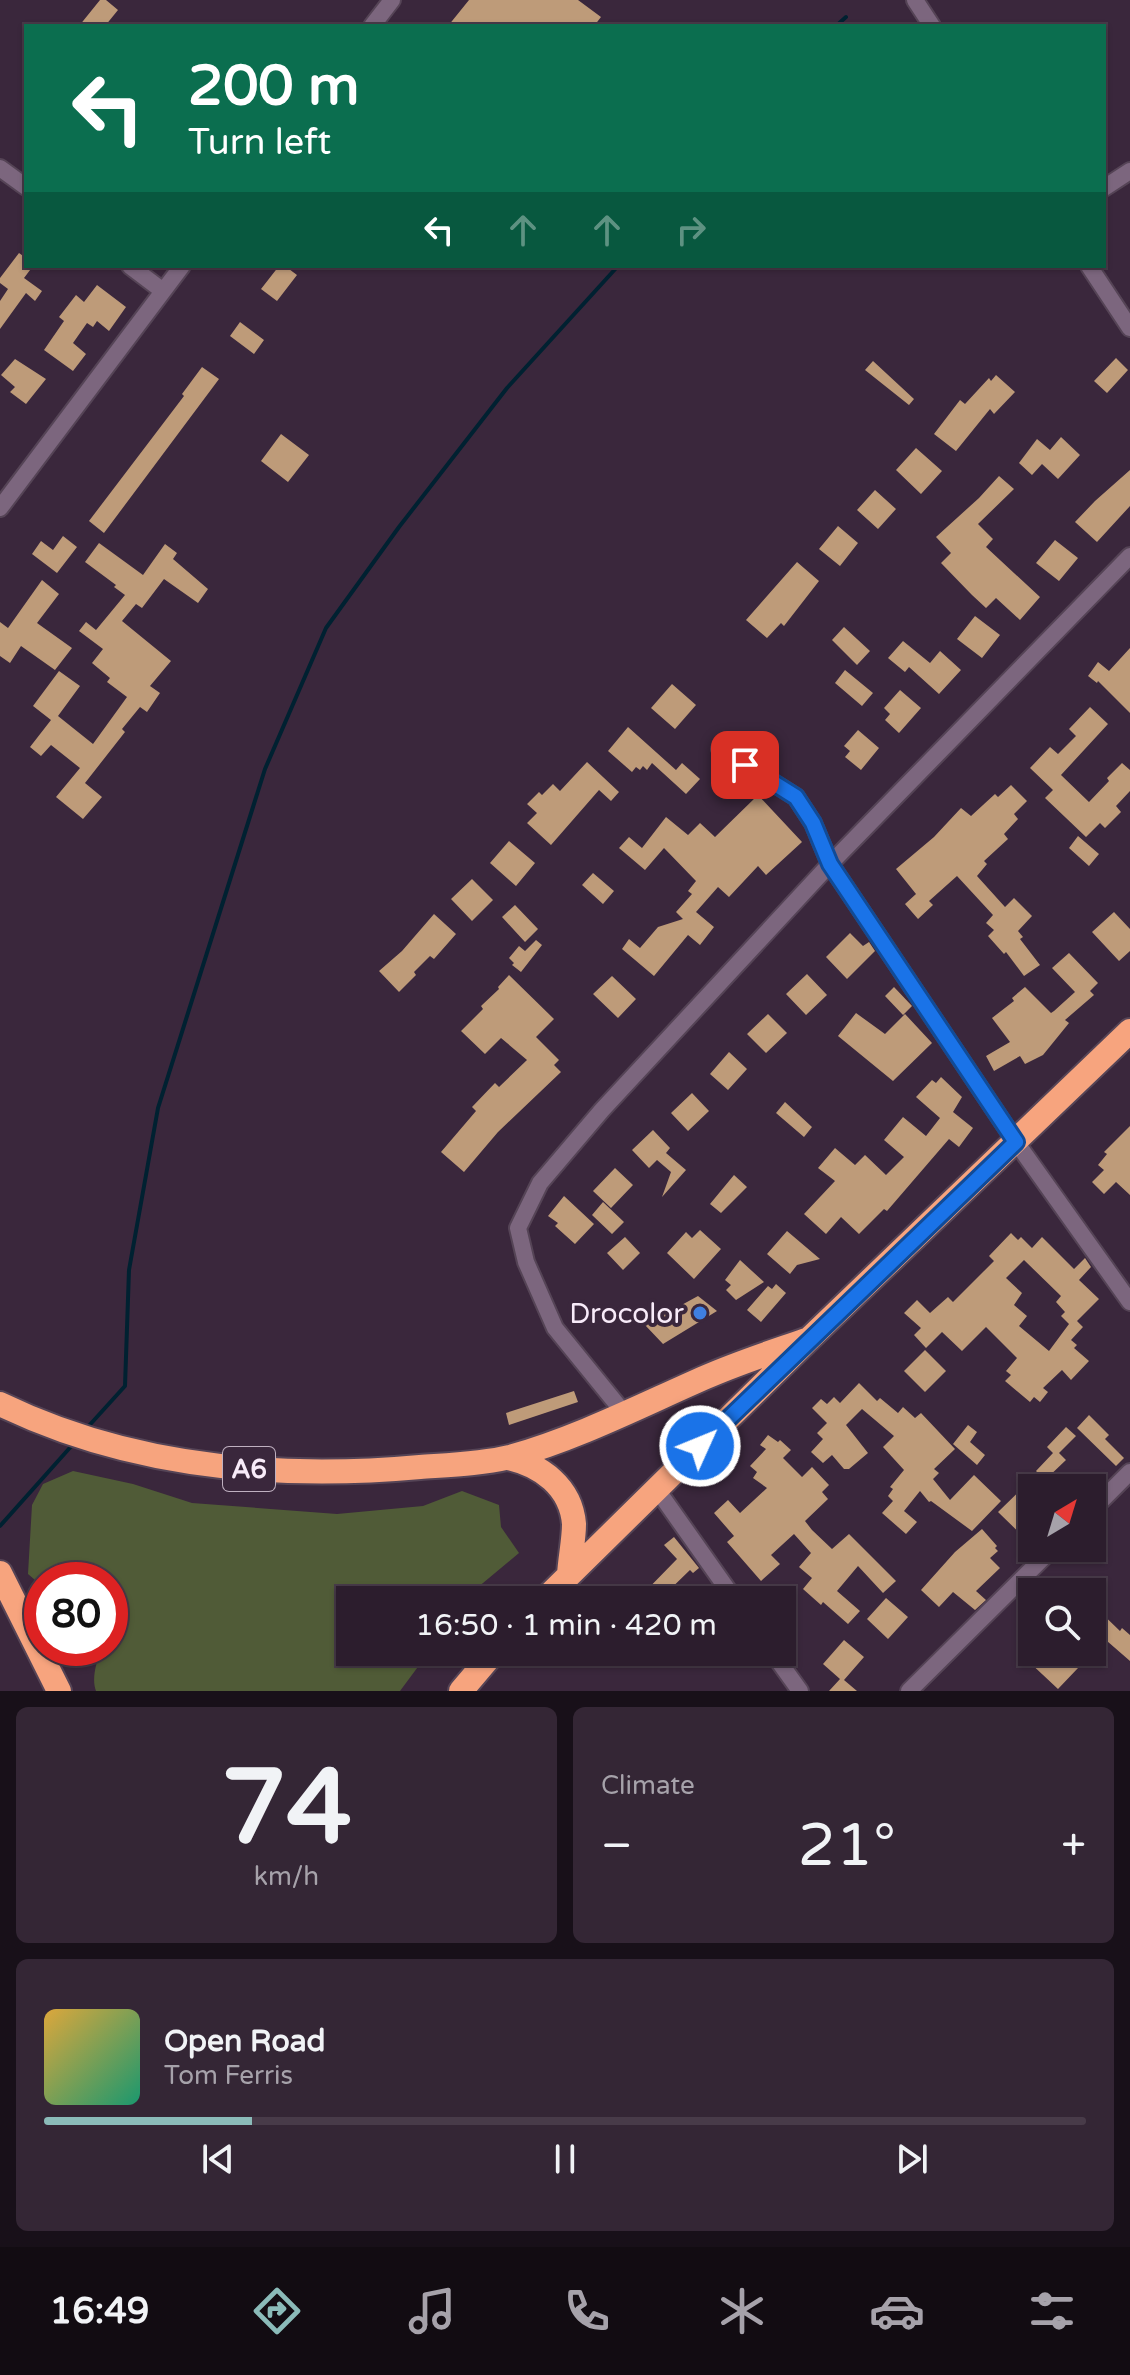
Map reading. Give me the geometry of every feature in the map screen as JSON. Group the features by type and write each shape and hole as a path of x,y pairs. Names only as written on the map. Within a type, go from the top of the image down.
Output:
{"highway":[{"path":"558,1586 809,1339 1130,1031"},
{"name":"A6","path":"0,1404 82,1439 194,1462 279,1472 359,1472 508,1458 570,1436 710,1375 809,1339"},
{"path":"508,1458 528,1462 540,1469 555,1480 565,1496 574,1524 569,1575"},
{"path":"0,1573 59,1691"},
{"path":"461,1691 482,1666"}],"street":[{"path":"374,24 392,0"},
{"path":"915,0 931,24"},
{"path":"0,168 24,186"},
{"path":"1106,187 1130,171"},
{"path":"133,268 163,291"},
{"path":"0,508 180,268"},
{"path":"1090,268 1130,328"},
{"path":"624,1413 555,1328 526,1262 518,1228 540,1183 602,1110 830,864 1130,556"},
{"path":"720,749 796,797 813,823 830,864 1016,1142 1130,1302"},
{"path":"1106,1496 1130,1472"},
{"path":"656,1488 725,1586"},
{"path":"909,1691 1039,1562"},
{"path":"782,1666 800,1691"}],"green space":[{"path":"73,1471 133,1484 192,1503 337,1514 423,1506 462,1491 499,1505 501,1527 519,1553 479,1586 336,1586 336,1666 419,1666 400,1691 96,1691 96,1666 128,1666 128,1562 29,1562 32,1505 43,1484"}],"building":[{"path":"100,0 106,0 118,10 107,24 81,24"},
{"path":"469,0 578,0 601,17 596,24 450,24"},
{"path":"19,253 24,257 24,268 32,268 24,278 42,291 35,301 26,293 0,329 0,301 8,289 0,283 0,278"},
{"path":"277,268 288,268 297,275 277,301 261,289"},
{"path":"97,285 126,307 109,331 97,321 93,327 87,323 73,343 86,354 73,371 44,350 64,321 59,317 76,295 84,302"},
{"path":"240,322 264,340 254,354 230,336"},
{"path":"1116,358 1128,370 1107,393 1094,381"},
{"path":"15,359 46,379 26,404 10,392 15,387 1,375"},
{"path":"873,361 914,399 909,405 865,370"},
{"path":"202,367 219,379 104,533 89,521 184,396 182,394"},
{"path":"996,375 1015,392 994,414 990,409 956,451 934,434 960,400 965,404 989,378 991,381"},
{"path":"281,434 309,455 288,482 261,461"},
{"path":"1061,437 1080,455 1058,479 1042,464 1032,475 1019,463 1037,439 1050,450"},
{"path":"916,448 942,471 921,494 896,470"},
{"path":"1130,470 1130,506 1097,542 1075,522"},
{"path":"999,476 1014,489 978,524 993,539 986,547 1040,597 1020,620 996,598 986,608 972,595 941,563 951,553 936,537"},
{"path":"875,490 896,509 878,529 857,510"},
{"path":"838,526 858,543 840,566 819,549"},
{"path":"63,536 77,547 57,573 32,554 41,541 53,550"},
{"path":"1055,540 1078,558 1059,581 1036,563"},
{"path":"99,543 143,575 165,544 177,553 173,559 208,589 198,603 164,579 142,608 136,604 122,621 171,661 150,686 160,693 147,712 140,707 122,729 125,732 85,783 102,797 83,819 56,797 80,768 51,745 41,756 30,747 51,720 33,706 59,671 80,686 58,716 93,744 127,697 107,682 110,678 92,663 103,649 79,631 86,622 96,630 125,595 85,562"},
{"path":"797,562 819,581 784,626 781,623 767,638 746,620"},
{"path":"42,580 59,594 37,623 72,648 55,670 21,646 10,663 0,656 0,622 8,628"},
{"path":"975,616 1000,635 982,658 957,639"},
{"path":"844,627 870,651 857,665 832,640"},
{"path":"903,641 930,663 940,651 961,670 939,694 909,667 905,672 888,658"},
{"path":"1130,648 1130,713 1098,681 1088,676 1098,662 1109,671"},
{"path":"845,670 873,693 862,706 835,683"},
{"path":"672,684 696,705 675,729 651,708"},
{"path":"900,690 921,708 899,733 885,720 890,714 884,708"},
{"path":"1090,707 1108,724 1061,775 1089,802 1122,763 1130,770 1130,791 1116,806 1121,812 1105,828 1100,823 1086,837 1045,798 1053,790 1030,768 1050,747 1058,754 1076,736 1069,729"},
{"path":"628,727 676,770 682,763 700,779 686,794 652,763 647,770 643,766 640,770 636,767 632,772 608,751"},
{"path":"858,730 879,748 861,770 845,757 850,751 844,746"},
{"path":"587,762 619,792 611,801 599,790 551,845 527,823 537,813 527,804 553,784 560,791"},
{"path":"1011,785 1027,801 1014,814 1018,819 1004,834 1008,839 984,861 987,864 977,876 1005,907 1014,898 1032,916 1018,931 1023,937 1020,939 1040,965 1024,976 1006,952 1004,954 988,936 994,930 986,923 993,915 957,876 929,901 933,905 918,919 905,904 916,894 896,869 934,837 961,808 971,816 995,794 998,797"},
{"path":"758,795 802,842 766,875 758,866 729,897 718,887 696,912 714,927 700,945 688,935 654,976 622,949 629,939 640,948 658,927 683,919 676,912 692,894 688,891 696,881 664,848 645,870 619,848 629,837 642,848 666,817 688,835 700,823 715,837"},
{"path":"1078,836 1099,854 1089,866 1069,848"},
{"path":"509,841 535,863 516,886 490,863"},
{"path":"593,873 614,891 603,904 582,885"},
{"path":"472,879 493,900 472,921 451,899"},
{"path":"515,905 538,929 525,942 502,917"},
{"path":"1114,912 1130,929 1130,951 1119,961 1092,932"},
{"path":"434,914 456,934 434,959 430,956 414,972 416,975 399,992 379,971 402,951"},
{"path":"850,933 863,946 869,942 875,951 847,979 826,957"},
{"path":"536,940 542,945 521,972 509,958 519,946 525,951"},
{"path":"1069,953 1098,983 1090,991 1094,995 1065,1020 1069,1023 1043,1055 1025,1064 1020,1056 994,1071 986,1056 1010,1042 992,1018 1014,1001 1012,998 1025,987 1051,1013 1054,1011 1075,992 1052,968"},
{"path":"807,974 827,995 806,1015 786,994"},
{"path":"509,975 554,1019 536,1037 559,1060 554,1065 561,1072 498,1132 464,1172 441,1152 476,1111 472,1107 495,1083 499,1087 527,1060 501,1038 485,1054 461,1031"},
{"path":"612,976 636,999 618,1018 593,994"},
{"path":"894,987 912,1006 903,1015 885,996"},
{"path":"856,1013 885,1034 905,1014 932,1043 893,1081 838,1036"},
{"path":"768,1014 787,1033 766,1053 747,1034"},
{"path":"729,1052 747,1069 728,1090 710,1074"},
{"path":"941,1077 962,1097 953,1112 973,1128 959,1147 949,1139 887,1211 884,1209 859,1234 841,1217 826,1234 804,1214 835,1181 818,1168 835,1148 855,1165 865,1155 886,1175 904,1157 884,1140 903,1117 926,1136 940,1118 916,1097 932,1080 936,1083"},
{"path":"692,1093 709,1111 688,1131 671,1113"},
{"path":"785,1102 812,1127 804,1137 776,1113"},
{"path":"1130,1126 1130,1195 1116,1182 1104,1194 1092,1182 1104,1170 1098,1165 1107,1154 1104,1152"},
{"path":"653,1130 670,1148 666,1153 686,1170 662,1197 671,1172 657,1160 649,1168 632,1150"},
{"path":"615,1168 633,1185 611,1208 593,1191"},
{"path":"734,1175 747,1187 721,1213 710,1204"},
{"path":"564,1196 594,1224 575,1244 548,1216"},
{"path":"603,1202 624,1222 612,1234 592,1215"},
{"path":"700,1230 721,1249 694,1279 667,1253 686,1232 692,1238"},
{"path":"787,1231 820,1259 797,1265 790,1274 767,1254"},
{"path":"1011,1233 1018,1240 1021,1237 1032,1248 1042,1237 1074,1269 1085,1258 1091,1267 1079,1280 1099,1299 1077,1321 1083,1327 1071,1340 1077,1345 1074,1348 1089,1361 1071,1380 1062,1370 1043,1388 1048,1392 1040,1402 1034,1397 1030,1402 1005,1381 1011,1375 1006,1371 1017,1358 986,1327 962,1351 942,1332 926,1348 914,1335 921,1328 904,1313 917,1300 930,1313 948,1297 953,1302 994,1261 989,1256","holes":["1024,1260 1061,1296 1056,1302 1065,1312 1061,1316 1069,1324 1049,1351 1019,1326 1027,1316 1014,1305 1022,1293 1006,1278"]},
{"path":"625,1237 640,1253 623,1270 607,1253"},
{"path":"740,1260 764,1282 736,1300 726,1290 731,1285 725,1280"},
{"path":"776,1284 786,1293 761,1322 747,1310 768,1286 772,1289"},
{"path":"698,1296 717,1311 663,1344 645,1325"},
{"path":"925,1350 946,1371 925,1392 904,1371"},
{"path":"859,1383 877,1401 880,1398 898,1413 903,1407 915,1418 921,1413 955,1449 934,1469 939,1473 933,1479 950,1500 974,1475 1001,1501 972,1531 929,1502 920,1491 904,1511 917,1522 906,1534 882,1513 893,1501 888,1496 893,1489 890,1487 904,1470 883,1447 894,1436 862,1409 846,1425 868,1453 849,1469 844,1469 832,1455 823,1463 811,1452 823,1439 817,1433 827,1423 812,1408 821,1399 827,1404 834,1397 840,1403"},
{"path":"574,1391 578,1402 509,1425 506,1413"},
{"path":"1089,1415 1109,1435 1105,1439 1124,1458 1116,1466 1077,1428"},
{"path":"968,1425 977,1432 970,1442 985,1455 977,1465 953,1444"},
{"path":"1066,1427 1076,1436 1059,1453 1066,1460 1051,1474 1039,1474 1036,1471 1053,1453 1047,1447"},
{"path":"768,1435 791,1450 783,1458 802,1477 812,1467 829,1485 822,1492 828,1499 805,1521 812,1530 832,1549 849,1534 896,1581 883,1593 858,1566 837,1591 860,1611 848,1624 803,1589 812,1578 799,1567 811,1553 794,1534 771,1555 780,1564 761,1581 727,1542 734,1536 714,1513 728,1500 740,1513 767,1488 753,1478 757,1472 750,1466 766,1449 760,1445"},
{"path":"1018,1493 1018,1531 998,1512"},
{"path":"982,1529 997,1546 998,1551 990,1558 1000,1568 976,1591 986,1600 975,1610 953,1592 939,1607 921,1590 955,1552"},
{"path":"674,1537 699,1568 693,1573 690,1570 673,1586 651,1586 677,1559 664,1545"},
{"path":"886,1598 908,1617 888,1639 867,1619"},
{"path":"1106,1618 1120,1631 1122,1628 1130,1635 1130,1661 1107,1641"},
{"path":"844,1640 864,1657 844,1680 857,1691 829,1691 840,1679 823,1664"},
{"path":"1033,1666 1076,1666 1078,1668 1058,1689"}],"waterway":[{"path":"838,24 846,17"},
{"path":"86,1429 125,1386 129,1270 158,1108 265,769 326,628 399,527 507,388 616,268"},
{"path":"0,1526 75,1442"}],"place":[{"name":"Drocolor","path":"700,1313"}],"route":[{"path":"700,1446 1016,1142 830,864 813,823 796,797 745,765"}]}
